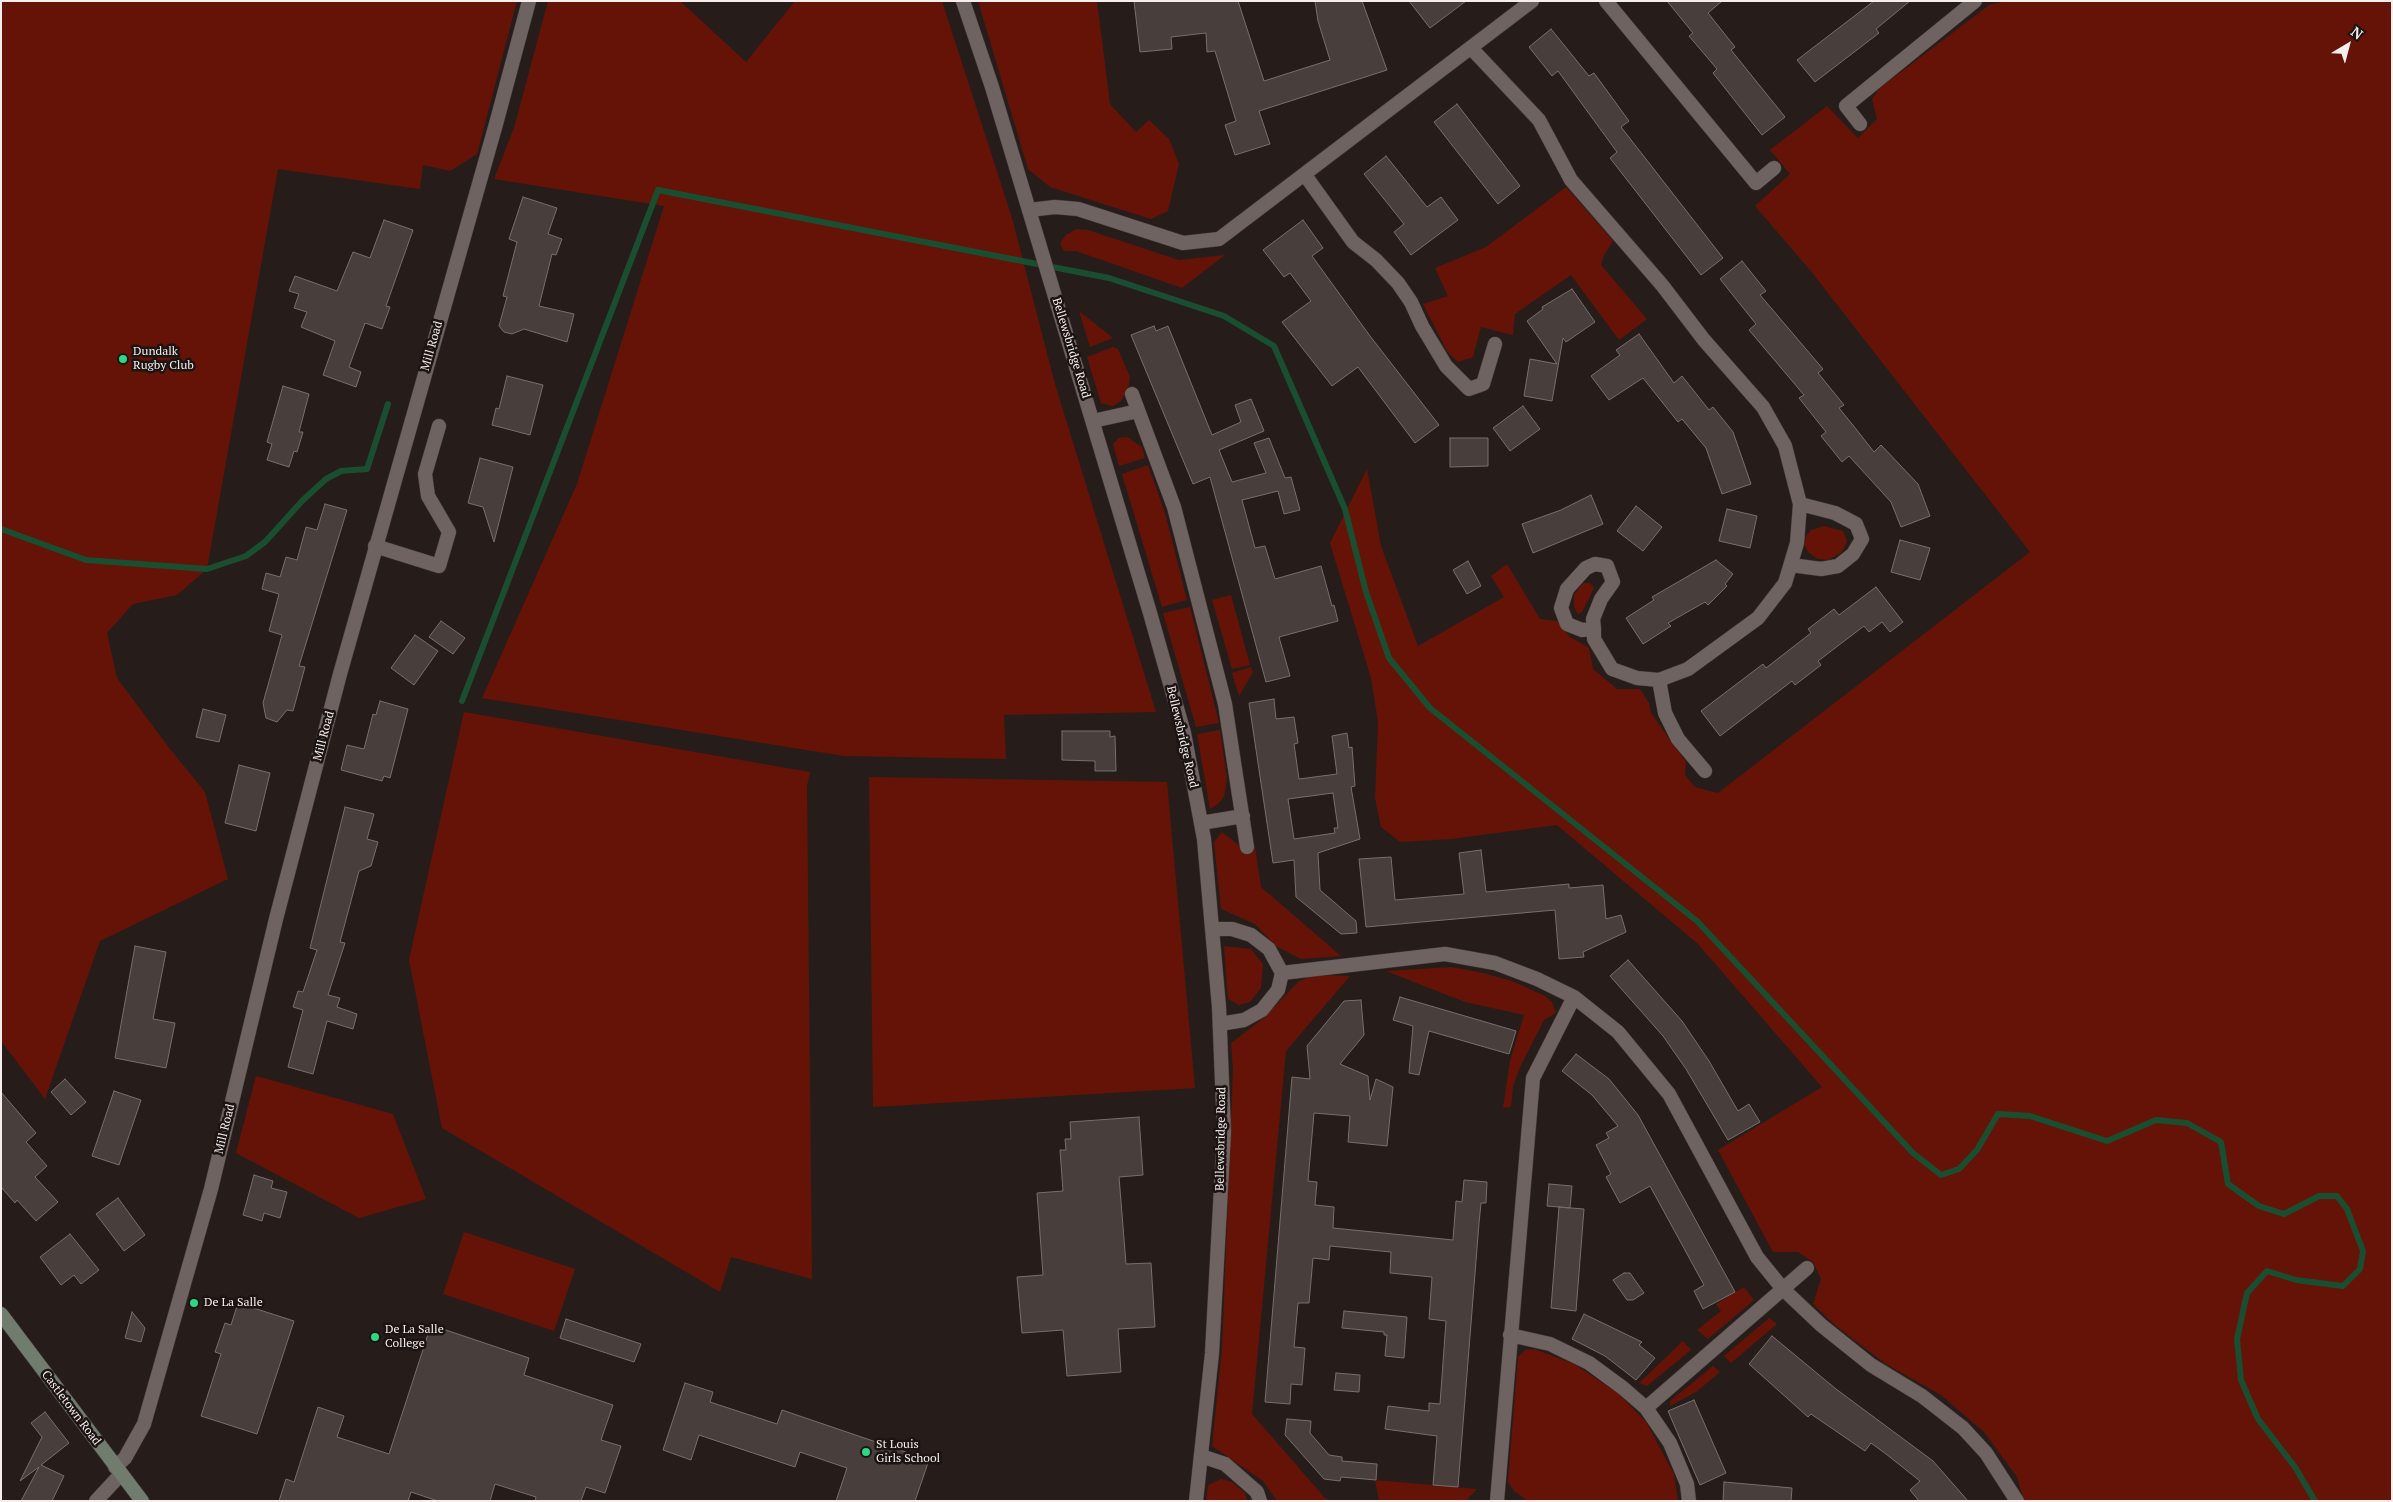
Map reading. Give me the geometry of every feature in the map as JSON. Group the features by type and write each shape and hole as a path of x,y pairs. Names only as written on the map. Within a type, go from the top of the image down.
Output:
{"main road":[{"name":"Castletown Road","path":"1,1314 142,1501"}],"street":[{"name":"Mill Road","path":"96,1501 118,1471 144,1424 211,1190 276,918 375,546 496,124 529,1"},
{"name":"Bellewsbridge Road","path":"963,1 992,87 1093,421 1184,733 1200,823 1213,929 1220,1024 1224,1132 1212,1353 1196,1501"},
{"path":"1029,210 1055,207 1078,209 1183,244 1220,238 1532,1"},
{"path":"1606,1 1756,183 1774,168"},
{"path":"1860,124 1846,106 1975,1"},
{"path":"1471,48 1539,120 1571,180 1650,270 1704,340 1763,407 1785,446 1800,504 1797,543 1785,584 1758,618 1688,669 1658,680 1637,678 1612,669 1594,639 1594,629 1593,619 1601,599 1613,582 1607,566 1595,564 1586,568 1567,589 1562,608 1567,624 1582,630 1594,629"},
{"path":"1305,175 1353,242 1376,260 1398,283 1411,302 1422,326 1446,366 1469,389 1483,384 1495,344"},
{"path":"1132,394 1174,507 1225,704 1247,847"},
{"path":"1093,421 1138,411"},
{"path":"375,546 439,566 449,532 428,496 425,474 439,426"},
{"path":"1791,565 1821,569 1838,566 1853,554 1862,539 1856,524 1835,513 1800,504"},
{"path":"1658,680 1665,713 1678,739 1705,771"},
{"path":"1200,823 1242,816"},
{"path":"1213,929 1232,929 1251,935 1269,949 1282,973 1278,990 1262,1010 1244,1020 1220,1024"},
{"path":"1282,973 1445,954 1495,963 1574,997 1618,1032 1669,1094 1758,1257 1783,1289 1821,1325 1872,1365 1922,1396 1963,1428 1986,1453 2017,1501"},
{"path":"1497,1501 1533,1078 1574,997"},
{"path":"1646,1408 1807,1268"},
{"path":"1510,1335 1550,1344 1589,1363 1646,1408 1670,1443 1687,1484 1690,1501"},
{"path":"1201,1456 1226,1464 1258,1492 1260,1501"}],"shaded area":[{"name":"Dundalk Rugby Club","path":"1,1 517,1 477,154 450,171 423,165 420,189 278,169 207,569 177,595 133,604 107,633 117,678 205,792 228,879 100,941 45,1099 1,1041"},
{"path":"548,1 680,1 746,62 795,1 942,1 1012,218 1055,384 1156,712 1004,715 1006,759 844,756 482,698 577,484 664,206 494,179 514,128"},
{"path":"978,1 1097,1 1110,104 1136,132 1149,120 1169,139 1179,164 1168,211 1151,219 1050,187 1028,169"},
{"path":"2006,1 2392,1 2392,1501 2024,1501 2017,1477 1984,1432 1941,1395 1886,1364 1836,1326 1813,1304 1821,1279 1813,1262 1798,1252 1773,1252 1718,1150 1822,1087 1698,944 1557,825 1451,839 1400,842 1381,827 1375,798 1378,722 1371,678 1330,543 1367,469 1381,546 1418,646 1504,597 1491,576 1507,564 1540,619 1557,621 1570,637 1589,648 1593,669 1617,689 1640,689 1649,703 1651,713 1686,762 1685,775 1695,787 1718,793 2030,552 1810,270 1755,206 1790,174 1770,150 1827,106 1858,138 1877,119 1872,99 1880,88 1989,5"},
{"path":"1566,187 1613,241 1604,255 1601,265 1647,319 1619,340 1571,275 1515,314 1513,335 1481,327 1473,357 1458,362 1447,351 1423,304 1448,296 1435,268 1486,247"},
{"path":"1076,229 1088,230 1179,260 1225,255 1182,288 1076,251 1064,251 1060,243 1066,235"},
{"path":"1079,311 1113,338 1090,347"},
{"path":"1113,347 1118,349 1130,377 1128,389 1121,401 1113,406 1101,403 1087,357"},
{"path":"1127,437 1142,447 1145,458 1119,466 1113,444 1119,438"},
{"path":"1148,465 1165,513 1187,600 1162,607 1122,474"},
{"path":"1824,526 1843,531 1847,541 1842,552 1828,560 1818,559 1808,552 1804,543 1806,536 1811,530"},
{"path":"1583,583 1590,583 1594,588 1582,612 1578,614 1574,607 1574,595"},
{"path":"1231,595 1250,665 1232,669 1212,600"},
{"path":"1190,607 1219,723 1196,727 1163,613"},
{"path":"1251,667 1253,672 1239,696 1232,673"},
{"path":"464,712 810,772 807,786 812,1279 731,1257 720,1292 442,1128 409,960"},
{"path":"1220,730 1227,779 1224,797 1210,809 1197,734"},
{"path":"869,777 1167,782 1195,1088 873,1107"},
{"path":"1222,832 1241,847 1255,847 1261,887 1341,956 1301,959 1276,946 1255,924 1221,909 1214,842"},
{"path":"1224,946 1251,949 1263,964 1261,988 1250,1002 1239,1005 1228,999"},
{"path":"1452,967 1512,981 1545,996 1552,1002 1556,1013 1544,1020 1521,1065 1513,1086 1511,1107 1503,1108 1510,1061 1524,1015 1465,1002 1386,971"},
{"path":"1313,975 1350,976 1286,1051 1252,1414 1325,1498 1331,1501 1277,1501 1263,1481 1212,1446 1222,1349 1233,1070 1231,1043 1265,1017 1298,982"},
{"path":"256,1076 393,1114 426,1199 359,1218 236,1153"},
{"path":"464,1232 575,1269 554,1331 443,1294"},
{"path":"1744,1287 1754,1300 1708,1339 1697,1330 1721,1311 1716,1304"},
{"path":"1769,1318 1777,1324 1731,1363 1724,1356"},
{"path":"1683,1341 1691,1350 1647,1386 1639,1383"},
{"path":"1534,1349 1574,1364 1618,1393 1646,1422 1674,1474 1678,1501 1528,1501 1514,1491 1508,1482 1518,1357 1525,1350"},
{"path":"1713,1366 1720,1372 1696,1392 1670,1406 1670,1401"},
{"path":"1221,1479 1232,1482 1245,1493 1247,1501 1206,1501 1208,1485"},
{"path":"1375,1480 1477,1489 1466,1501 1379,1501"}],"building":[{"path":"1134,1 1238,1 1264,81 1330,60 1318,21 1315,1 1362,1 1387,70 1259,111 1270,144 1235,155 1225,125 1236,121 1215,51 1207,52 1206,33 1171,37 1172,49 1140,52"},
{"path":"1409,1 1466,1 1430,28"},
{"path":"1667,1 1722,1 1708,13 1735,47 1731,50 1785,117 1762,135 1713,73 1717,69 1689,36 1693,33"},
{"path":"1874,1 1910,1 1876,29 1879,33 1815,82 1797,60"},
{"path":"1551,29 1589,76 1594,73 1629,121 1621,127 1723,258 1701,275 1610,158 1617,152 1558,71 1552,76 1529,47"},
{"path":"1457,104 1520,186 1498,204 1434,122"},
{"path":"1386,156 1427,207 1441,197 1458,220 1411,255 1394,232 1404,224 1364,174"},
{"path":"523,197 557,208 548,234 562,239 556,255 552,254 539,306 574,314 567,342 524,329 512,334 504,332 499,326 507,297 503,296 517,242 509,239"},
{"path":"384,220 413,230 386,306 390,307 382,329 365,323 349,367 361,372 356,387 323,375 335,341 301,327 307,312 294,308 299,294 289,291 295,276 337,291 353,252 370,258"},
{"path":"1303,220 1323,248 1312,256 1370,336 1439,425 1415,443 1358,367 1332,386 1282,322 1311,301 1290,273 1284,277 1263,250"},
{"path":"1742,261 1766,291 1760,295 1823,369 1818,373 1844,405 1839,408 1874,452 1881,445 1918,484 1930,516 1901,527 1891,502 1849,456 1842,462 1821,436 1826,432 1799,398 1804,395 1749,330 1756,324 1720,279"},
{"path":"1572,289 1595,322 1566,342 1563,338 1552,401 1524,396 1530,359 1557,364 1527,321 1543,309 1542,307"},
{"path":"1154,326 1156,331 1168,326 1212,435 1241,422 1235,405 1251,399 1264,431 1219,450 1232,482 1266,473 1254,443 1269,438 1285,478 1291,477 1300,510 1284,514 1278,491 1242,500 1255,548 1265,546 1275,579 1321,566 1332,606 1334,605 1338,621 1279,637 1290,676 1266,682 1210,477 1193,484 1131,335"},
{"path":"1639,334 1674,383 1682,376 1709,410 1713,407 1733,432 1751,484 1722,494 1706,448 1682,419 1678,422 1643,378 1609,400 1591,376 1620,355 1616,350"},
{"path":"507,376 543,385 530,435 492,425 496,408 499,409"},
{"path":"283,386 309,394 299,432 303,432 297,452 294,451 289,467 267,460 272,444 267,442"},
{"path":"1523,406 1540,429 1510,451 1493,428"},
{"path":"1450,438 1488,438 1488,466 1450,467"},
{"path":"480,458 513,467 494,542 483,507 468,503"},
{"path":"1591,495 1603,524 1533,553 1522,524 1561,510"},
{"path":"325,504 347,510 299,666 305,667 293,711 287,710 277,722 266,718 263,703 282,635 269,631 279,594 262,589 266,573 280,577 286,557 297,560 306,527 317,530"},
{"path":"1636,506 1662,527 1643,551 1617,531"},
{"path":"1727,509 1757,516 1750,548 1719,541"},
{"path":"1900,540 1930,548 1920,580 1891,572"},
{"path":"1716,560 1733,574 1725,584 1727,586 1708,605 1705,602 1668,623 1671,626 1643,644 1626,618 1654,600 1652,597"},
{"path":"1468,561 1481,586 1467,594 1453,570"},
{"path":"1876,587 1903,622 1890,632 1882,622 1869,632 1864,626 1818,661 1821,665 1795,685 1792,681 1720,736 1701,711 1763,664 1766,668 1811,633 1808,629 1834,609 1839,615"},
{"path":"441,621 465,638 453,654 429,637"},
{"path":"415,635 438,651 414,685 391,668"},
{"path":"1274,699 1276,719 1294,717 1298,743 1294,744 1299,779 1337,774 1332,736 1347,733 1349,748 1352,747 1355,786 1351,787 1360,839 1318,853 1320,890 1356,921 1357,933 1341,934 1296,897 1294,860 1273,863 1249,703","holes":["1333,793 1338,828 1334,828 1335,833 1294,839 1288,799"]},
{"path":"380,701 408,709 390,778 384,776 382,781 341,770 347,745 364,749 373,714 376,715"},
{"path":"203,709 226,715 219,742 196,737"},
{"path":"1062,731 1110,731 1110,737 1115,736 1116,771 1095,771 1095,761 1062,760"},
{"path":"239,765 270,773 256,831 225,823"},
{"path":"345,807 374,814 367,839 378,842 371,866 359,871 340,942 345,943 328,995 340,998 337,1007 357,1014 353,1029 327,1021 313,1074 288,1067 303,1010 293,1007 298,991 303,992 317,950 310,948"},
{"path":"1481,850 1486,892 1569,884 1569,888 1603,885 1606,919 1621,915 1626,932 1583,952 1584,957 1559,959 1555,910 1366,927 1359,859 1391,857 1395,900 1464,894 1459,853"},
{"path":"135,946 166,952 153,1019 175,1023 166,1068 115,1058"},
{"path":"1628,960 1682,1021 1709,1061 1738,1111 1749,1104 1760,1122 1728,1140 1686,1069 1663,1036 1610,976"},
{"path":"1400,997 1516,1031 1509,1054 1429,1031 1419,1075 1409,1073 1413,1026 1393,1020"},
{"path":"1361,1000 1364,1035 1340,1064 1368,1076 1370,1100 1376,1079 1393,1087 1387,1146 1348,1142 1350,1116 1314,1113 1308,1181 1317,1182 1315,1205 1334,1207 1333,1228 1453,1240 1456,1201 1462,1202 1464,1180 1487,1182 1486,1203 1481,1203 1479,1223 1458,1487 1433,1485 1437,1436 1385,1429 1388,1406 1429,1411 1429,1403 1440,1404 1446,1321 1429,1319 1432,1277 1390,1273 1391,1252 1330,1246 1329,1260 1313,1258 1309,1303 1298,1303 1294,1347 1305,1348 1302,1385 1291,1384 1290,1404 1265,1402 1292,1077 1310,1079 1307,1046 1344,1001"},
{"path":"1576,1054 1609,1079 1638,1115 1735,1292 1703,1309 1694,1291 1704,1285 1650,1186 1620,1203 1606,1177 1611,1174 1596,1145 1609,1138 1606,1133 1618,1126 1592,1095 1562,1071"},
{"path":"65,1079 86,1102 71,1115 51,1092"},
{"path":"114,1091 141,1100 119,1165 92,1156"},
{"path":"1,1092 36,1133 26,1142 47,1166 35,1177 58,1202 36,1221 17,1200 15,1203 1,1187"},
{"path":"1139,1117 1143,1175 1119,1177 1126,1264 1151,1263 1155,1327 1118,1329 1121,1372 1067,1376 1063,1330 1022,1333 1017,1277 1043,1275 1037,1193 1063,1191 1060,1150 1066,1150 1065,1139 1071,1139 1070,1122"},
{"path":"254,1175 273,1181 271,1188 287,1192 280,1218 264,1213 262,1221 243,1215"},
{"path":"1549,1184 1572,1186 1570,1208 1547,1206"},
{"path":"118,1198 145,1235 124,1251 96,1214"},
{"path":"1559,1207 1584,1209 1576,1311 1551,1308"},
{"path":"70,1234 99,1270 81,1284 74,1275 61,1285 40,1257"},
{"path":"1624,1273 1630,1273 1644,1293 1633,1300 1627,1300 1613,1280"},
{"path":"238,1303 294,1321 257,1434 201,1416 221,1354 215,1352 225,1323 231,1325"},
{"path":"1344,1311 1407,1317 1404,1358 1385,1356 1387,1335 1384,1335 1384,1332 1342,1328"},
{"path":"132,1312 145,1328 141,1342 125,1338"},
{"path":"1584,1314 1642,1342 1639,1345 1655,1358 1636,1380 1605,1356 1572,1339"},
{"path":"566,1319 641,1344 634,1362 560,1338"},
{"path":"431,1325 529,1358 524,1375 613,1405 601,1440 621,1446 605,1493 586,1487 581,1501 535,1501 536,1497 495,1484 490,1501 438,1501 411,1492 408,1501 279,1501 286,1479 294,1482 318,1407 344,1416 337,1437 389,1454"},
{"path":"1772,1336 1836,1389 1933,1461 1968,1501 1919,1501 1910,1490 1920,1481 1886,1454 1871,1443 1865,1451 1811,1414 1808,1417 1749,1364"},
{"path":"1336,1373 1360,1375 1359,1392 1334,1390"},
{"path":"685,1383 713,1392 710,1402 777,1424 782,1410 929,1460 915,1501 836,1501 847,1468 800,1452 795,1467 699,1435 691,1460 663,1450"},
{"path":"1694,1400 1726,1473 1700,1485 1668,1411"},
{"path":"45,1412 69,1443 41,1465 64,1476 52,1501 21,1501 39,1467 20,1481 42,1437 31,1423"},
{"path":"1287,1419 1311,1421 1310,1433 1329,1455 1342,1457 1342,1461 1377,1464 1376,1480 1341,1477 1340,1481 1324,1479 1285,1435"},
{"path":"1724,1482 1792,1488 1791,1501 1723,1501"}],"waterway":[{"path":"462,701 658,190 1109,278 1224,316 1274,346 1345,509 1366,592 1389,658 1430,708 1697,921 1913,1153 1941,1175 1959,1169 1977,1150 1998,1114 2030,1116 2107,1141 2156,1120 2187,1123 2221,1142 2228,1184 2259,1206 2284,1214 2319,1196 2337,1196 2347,1209 2363,1251 2360,1269 2343,1286 2296,1280 2267,1271 2247,1293 2237,1339 2241,1380 2258,1419 2295,1467 2315,1501"},
{"path":"1,529 86,560 207,569 246,556 265,542 303,500 326,479 341,471 367,469 388,404"}],"place":[{"name":"Dundalk Rugby Club","path":"123,359"},
{"name":"De La Salle","path":"194,1303"},
{"name":"De La Salle College","path":"375,1337"},
{"name":"St Louis Girls School","path":"866,1452"}]}
